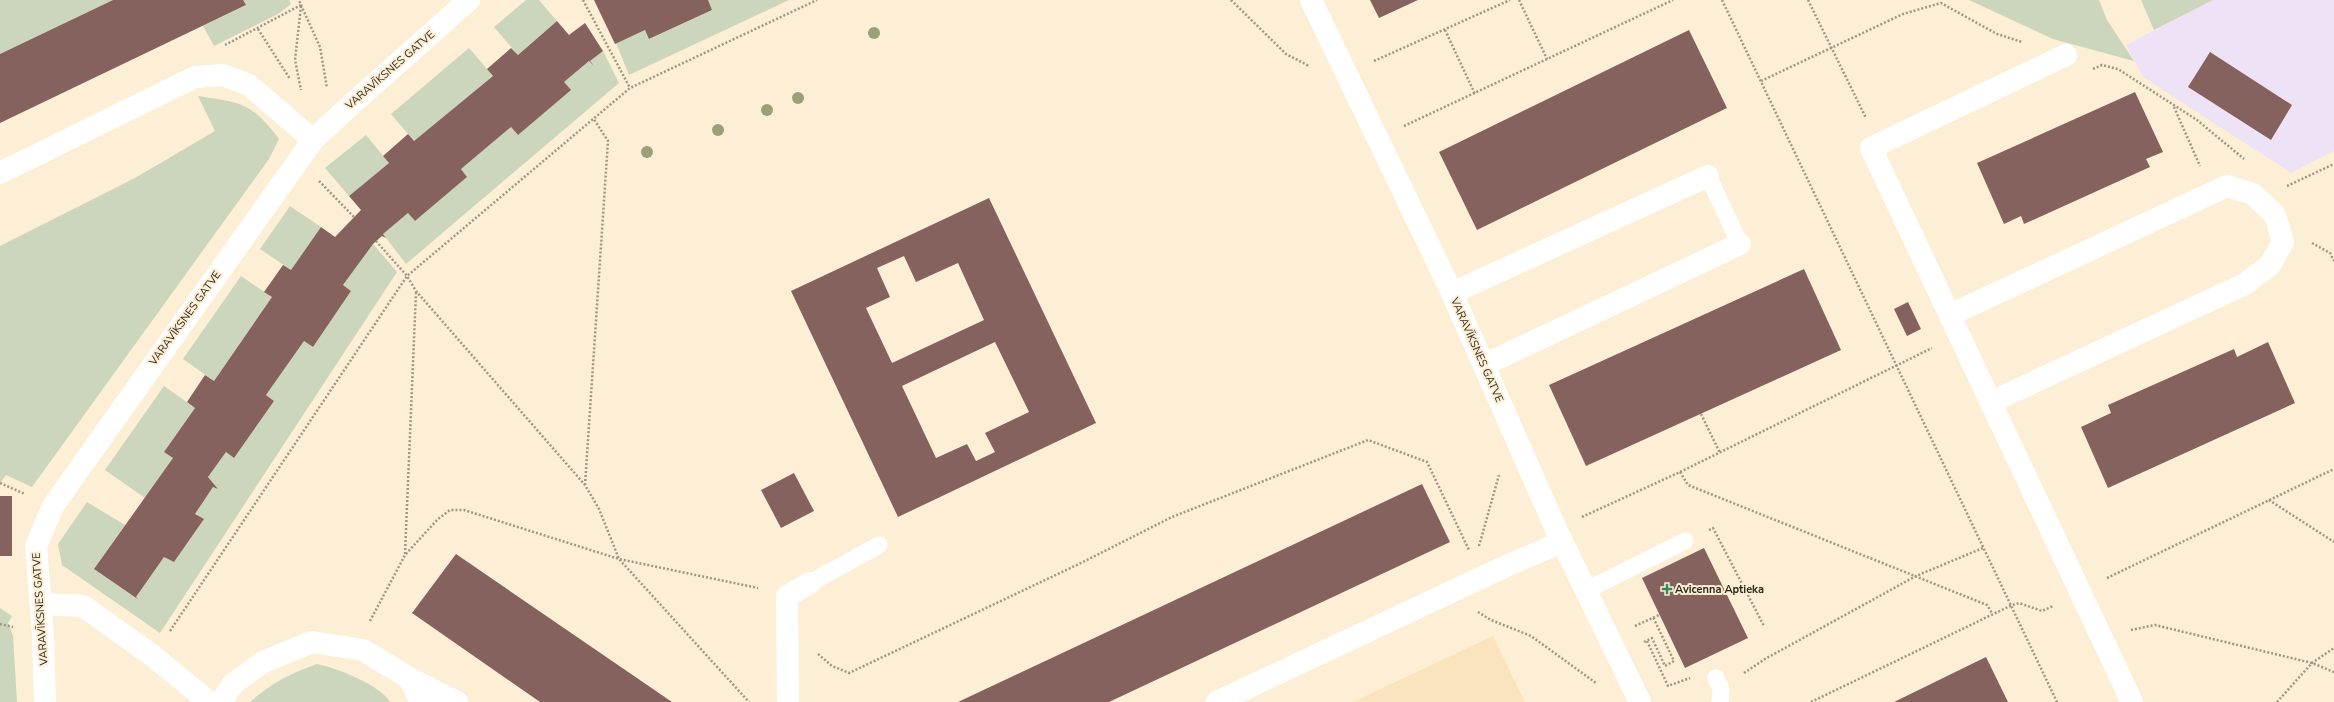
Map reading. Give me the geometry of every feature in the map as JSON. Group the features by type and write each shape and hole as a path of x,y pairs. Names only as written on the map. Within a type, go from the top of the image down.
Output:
{"street":[{"name":"VARAVĪKSNES GATVE","path":"45,702 41,604 36,546 53,506 313,140 339,115 470,0"},
{"name":"VARAVĪKSNES GATVE","path":"1311,0 1345,74 1452,293 1559,536 1640,702"},
{"path":"2066,55 1871,148 2132,702"},
{"path":"0,173 195,76 223,75 248,85 313,140"},
{"path":"1452,293 1708,176"},
{"path":"1950,316 2227,186 2253,194 2275,215 2283,242 2270,265 2245,284 1991,402"},
{"path":"1484,365 1740,244"},
{"path":"1217,702 1449,592 1559,536"},
{"path":"788,702 787,596 810,583"},
{"path":"41,604 83,606 154,656 208,702"},
{"path":"221,702 233,684 263,662 312,642 363,650 409,678 457,702"},
{"path":"409,678 421,702"}],"lane":[{"path":"1708,176 1740,244"},
{"path":"1585,591 1685,542"},
{"path":"810,583 879,545"}],"path":[{"path":"583,0 630,88"},
{"path":"154,656 407,276 593,117 630,88 817,0"},
{"path":"1231,0 1286,54 1316,71 1345,74 1510,0"},
{"path":"1519,0 1547,59"},
{"path":"1376,138 1475,94 1673,0"},
{"path":"1722,0 2057,702"},
{"path":"1808,0 1868,122 1871,148"},
{"path":"1937,0 1941,3"},
{"path":"303,98 295,60 301,6 320,47 325,84 339,115"},
{"path":"1445,30 1475,94"},
{"path":"2174,106 2202,169"},
{"path":"585,485 608,141 593,117"},
{"path":"298,160 354,216"},
{"path":"2282,188 2334,164"},
{"path":"376,241 407,276 416,291 585,485 599,508 619,559 749,702"},
{"path":"405,555 416,291"},
{"path":"1559,536 1680,472 1940,344 1950,316"},
{"path":"1701,414 1720,453"},
{"path":"1479,547 1499,476 1501,455 1515,436"},
{"path":"814,651 832,666 849,673 1074,566 1172,517 1368,440 1427,462 1471,554"},
{"path":"1811,702 1992,613 2019,603 2042,612 2081,591 2334,469"},
{"path":"1680,472 1688,485 1987,605 1992,613"},
{"path":"2269,500 2334,542"},
{"path":"363,650 365,630 405,555 438,519 450,510 464,510 619,559 750,586 787,596"},
{"path":"1685,542 1713,528 1764,626"},
{"path":"1647,641 1668,686 1686,678 1719,690 1765,659 1916,576 1983,548"},
{"path":"1449,592 1490,620 1531,636 1598,684"},
{"path":"1640,624 1659,615"},
{"path":"1638,638 1642,643 1652,638 1665,666 1674,661 1653,617"},
{"path":"2104,641 2129,631 2155,625 2312,663 2334,672"},
{"path":"1632,627 1635,632"},
{"path":"2277,702 2312,663 2334,648"}],"shaded area":[{"path":"2213,0 2334,0 2334,151 2291,173 2143,77 2126,45"},
{"path":"1493,636 1525,702 1353,702 1374,692"}],"green space":[{"path":"0,0 113,0 0,54"},
{"path":"243,0 289,0 291,4 278,14 214,46 203,26 245,6"},
{"path":"526,0 539,0 557,21 518,55 494,27"},
{"path":"708,0 789,0 629,75 616,43 645,30 650,39 712,10"},
{"path":"1969,0 2099,0 2107,20 2134,61 2053,39"},
{"path":"2141,0 2213,0 2154,30"},
{"path":"469,48 493,76 414,141 391,114"},
{"path":"603,51 619,83 406,264 383,234 408,213 415,221 467,177 461,169 511,127 518,135 564,82 589,61 592,65 590,61"},
{"path":"198,96 236,103 253,111 261,118 279,139 269,159 32,487 6,475 0,483 0,246 135,178 215,131"},
{"path":"366,135 389,163 349,196 325,168"},
{"path":"290,206 321,227 291,270 260,249"},
{"path":"373,244 397,272 160,633 62,565 58,544 87,502 125,525 94,569 140,601 136,597 164,557 174,562 203,520 195,514 213,487 218,489 208,477 226,452 234,458 274,401 266,395 304,341 313,347 351,291 343,285 362,258 365,260 362,257"},
{"path":"241,276 272,297 214,381 183,359"},
{"path":"164,386 195,408 164,452 173,458 145,498 105,470"},
{"path":"0,608 12,616 8,623 13,636 17,702 0,702"},
{"path":"317,664 335,669 357,678 377,689 390,702 250,702 266,689 281,680 298,671"}],"building":[{"path":"113,0 243,0 246,5 0,123 0,54"},
{"path":"594,0 708,0 712,10 649,39 645,30 615,44"},
{"path":"1370,0 1418,0 1379,18"},
{"path":"557,21 569,35 585,23 603,51 590,61 594,66 589,61 564,82 571,90 518,135 511,127 461,169 467,177 415,221 408,213 383,234 386,238 382,236 373,244 343,285 351,291 313,347 304,341 266,395 274,401 234,458 226,452 208,477 218,489 213,487 195,514 204,519 174,562 164,557 136,597 139,600 94,569 173,458 164,452 195,408 187,402 205,375 214,381 272,297 264,292 283,265 291,270 321,227 335,237 361,210 349,196 389,163 383,156 408,134 414,141 493,76 487,69 511,48 518,55"},
{"path":"1689,30 1727,108 1477,230 1439,152"},
{"path":"2210,52 2292,105 2271,140 2188,87"},
{"path":"2135,92 2163,152 2146,159 2150,167 2024,224 2021,216 2004,224 1977,163"},
{"path":"989,198 1096,423 898,517 791,291","holes":["904,256 916,282 958,263 984,320 892,363 866,308 890,297 877,268","995,342 1029,412 985,433 995,452 976,461 967,444 936,458 902,386"]},
{"path":"1804,269 1841,350 1586,466 1549,385"},
{"path":"1908,302 1921,329 1907,336 1894,309"},
{"path":"2268,342 2295,403 2108,488 2081,427 2111,413 2108,405 2234,349 2237,357"},
{"path":"794,473 814,511 781,528 761,490"},
{"path":"1422,484 1450,542 1109,702 958,702"},
{"path":"0,496 12,496 12,556 0,556"},
{"path":"1704,548 1748,638 1685,668 1642,578"},
{"path":"456,554 672,702 540,702 412,613"},
{"path":"1986,657 2008,702 1894,702"}],"place":[{"name":"Avicenna Aptieka","path":"1667,589"}]}
